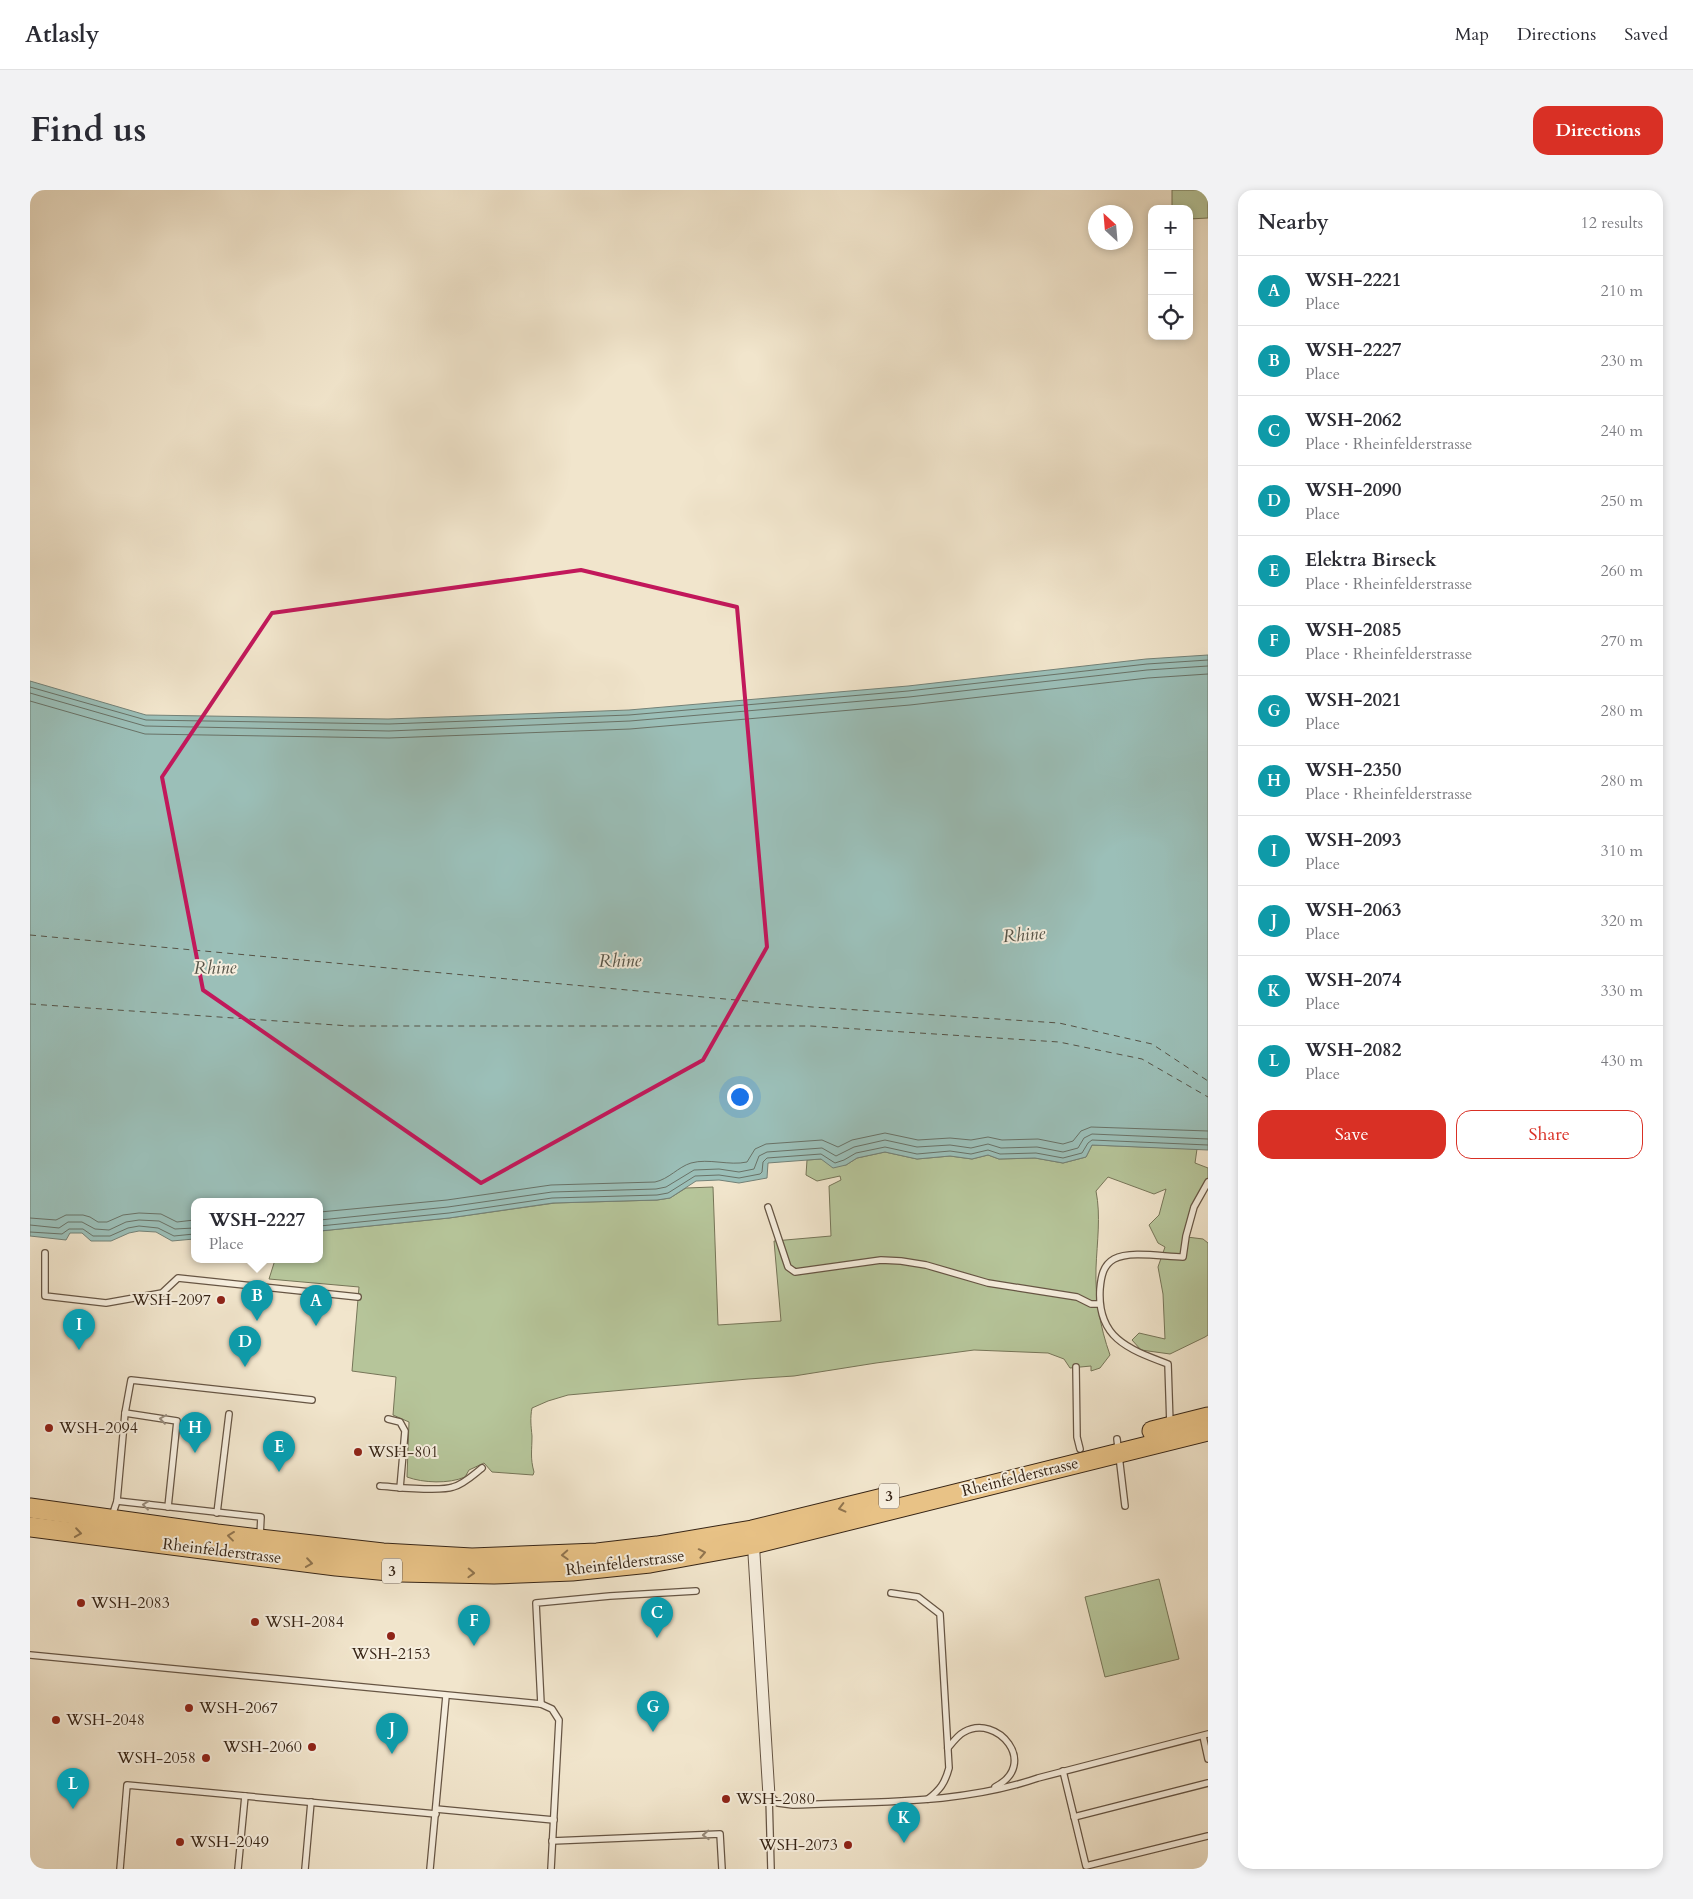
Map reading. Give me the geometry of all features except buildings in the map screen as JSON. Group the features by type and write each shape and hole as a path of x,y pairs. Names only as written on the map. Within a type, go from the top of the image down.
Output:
{"main road":[{"name":"Rheinfelderstrasse","path":"30,1527 260,1548 472,1558 597,1553 753,1537 1118,1445 1170,1426 1208,1417"},
{"name":"Rheinfelderstrasse","path":"753,1537 1080,1449 1208,1431"},
{"name":"Rheinfelderstrasse","path":"30,1508 110,1520 260,1548"}],"street":[{"path":"753,1537 769,1796"}],"lane":[{"path":"1170,1426 1168,1364 1131,1349 1115,1339 1106,1324 1099,1304 1101,1278 1106,1266 1114,1259 1126,1255 1183,1258 1186,1236 1194,1207 1208,1182"},
{"path":"768,1207 788,1267 795,1272 882,1260 902,1261 926,1265 988,1283 1077,1297 1090,1304 1099,1304"},
{"path":"45,1253 45,1296 106,1303 162,1293 178,1278 358,1297"},
{"path":"1076,1367 1077,1437 1080,1449"},
{"path":"110,1520 117,1501 130,1380 312,1400"},
{"path":"125,1414 177,1421 168,1507"},
{"path":"217,1513 229,1414"},
{"path":"388,1419 400,1422 405,1431 400,1488"},
{"path":"1118,1445 1125,1506"},
{"path":"380,1486 452,1488 467,1480 482,1468"},
{"path":"117,1501 261,1517 260,1548"},
{"path":"541,1704 536,1603 610,1596 696,1592"},
{"path":"891,1593 918,1596 940,1614 949,1768 946,1782 928,1799"},
{"path":"30,1655 541,1704 552,1709 559,1720 551,1869"},
{"path":"430,1869 446,1696"},
{"path":"948,1748 964,1732 976,1728 990,1729 1003,1736 1011,1746 1015,1758 1012,1772 1006,1782 988,1791"},
{"path":"769,1796 778,1803 793,1805 952,1798 988,1791 1205,1735 1208,1759"},
{"path":"1064,1771 1086,1866 1208,1836"},
{"path":"1074,1817 1208,1783"},
{"path":"120,1869 127,1785 311,1802 554,1820"},
{"path":"238,1869 245,1796"},
{"path":"769,1796 771,1869"},
{"path":"305,1869 311,1802"},
{"path":"552,1841 720,1834 722,1869"}],"highlighted area":[{"path":"581,570 737,607 767,947 703,1060 481,1183 203,990 162,777 272,613"}],"green space":[{"path":"1172,190 1208,190 1208,218 1193,219 1193,205 1172,205"},
{"path":"1092,1145 1197,1149 1195,1163 1208,1168 1208,1182 1194,1207 1187,1237 1203,1239 1208,1243 1208,1335 1170,1354 1141,1350 1132,1340 1139,1333 1165,1339 1163,1294 1158,1267 1165,1247 1158,1243 1149,1225 1159,1215 1166,1189 1154,1194 1108,1177 1096,1191 1098,1219 1096,1290 1103,1334 1110,1355 1100,1368 1091,1371 1091,1366 1070,1368 1064,1359 1048,1353 974,1350 794,1376 568,1395 532,1408 533,1475 492,1472 484,1463 469,1470 465,1477 451,1481 428,1481 407,1477 409,1422 393,1415 396,1377 352,1371 359,1287 269,1279 274,1263 323,1263 323,1231 449,1218 555,1203 657,1200 670,1198 686,1188 713,1187 718,1325 781,1321 774,1241 831,1236 829,1186 841,1180 840,1176 817,1181 806,1175 807,1160 821,1159 846,1165 857,1158 885,1152 917,1159 950,1156 972,1159 988,1155 999,1159 1035,1158 1063,1163 1086,1157"},
{"path":"1159,1579 1179,1659 1105,1677 1085,1597"}],"water":[{"name":"Rhine","path":"1208,655 1208,1150 1092,1145 1086,1157 1063,1163 1035,1158 999,1159 988,1155 972,1159 950,1156 917,1159 885,1152 857,1158 846,1165 833,1168 821,1159 768,1163 767,1178 739,1183 719,1180 696,1181 670,1198 657,1200 553,1203 449,1218 323,1231 323,1198 191,1198 191,1239 172,1241 156,1232 139,1231 111,1241 91,1241 82,1233 70,1233 66,1240 30,1236 30,681 146,715 388,719 629,710 908,686 1146,659"}],"ferry route":[{"path":"30,935 812,1007 1059,1023 1152,1044 1208,1081"},
{"path":"30,1004 350,1026 811,1026 1059,1042 1142,1059 1208,1097"}],"place":[{"name":"WSH-2097","path":"221,1300"},
{"name":"WSH-2227","path":"257,1321"},
{"name":"WSH-2221","path":"316,1326"},
{"name":"WSH-2093","path":"79,1350"},
{"name":"WSH-2090","path":"245,1367"},
{"name":"WSH-2094","path":"49,1428"},
{"name":"WSH-801","path":"358,1452"},
{"name":"WSH-2350","path":"195,1453"},
{"name":"Elektra Birseck","path":"279,1472"},
{"name":"WSH-2083","path":"81,1603"},
{"name":"WSH-2084","path":"255,1622"},
{"name":"WSH-2153","path":"391,1636"},
{"name":"WSH-2062","path":"657,1638"},
{"name":"WSH-2085","path":"474,1646"},
{"name":"WSH-2067","path":"189,1708"},
{"name":"WSH-2048","path":"56,1720"},
{"name":"WSH-2021","path":"653,1732"},
{"name":"WSH-2060","path":"312,1747"},
{"name":"WSH-2063","path":"392,1754"},
{"name":"WSH-2058","path":"206,1758"},
{"name":"WSH-2080","path":"726,1799"},
{"name":"WSH-2082","path":"73,1809"},
{"name":"WSH-2049","path":"180,1842"},
{"name":"WSH-2074","path":"904,1843"},
{"name":"WSH-2073","path":"848,1845"}]}
